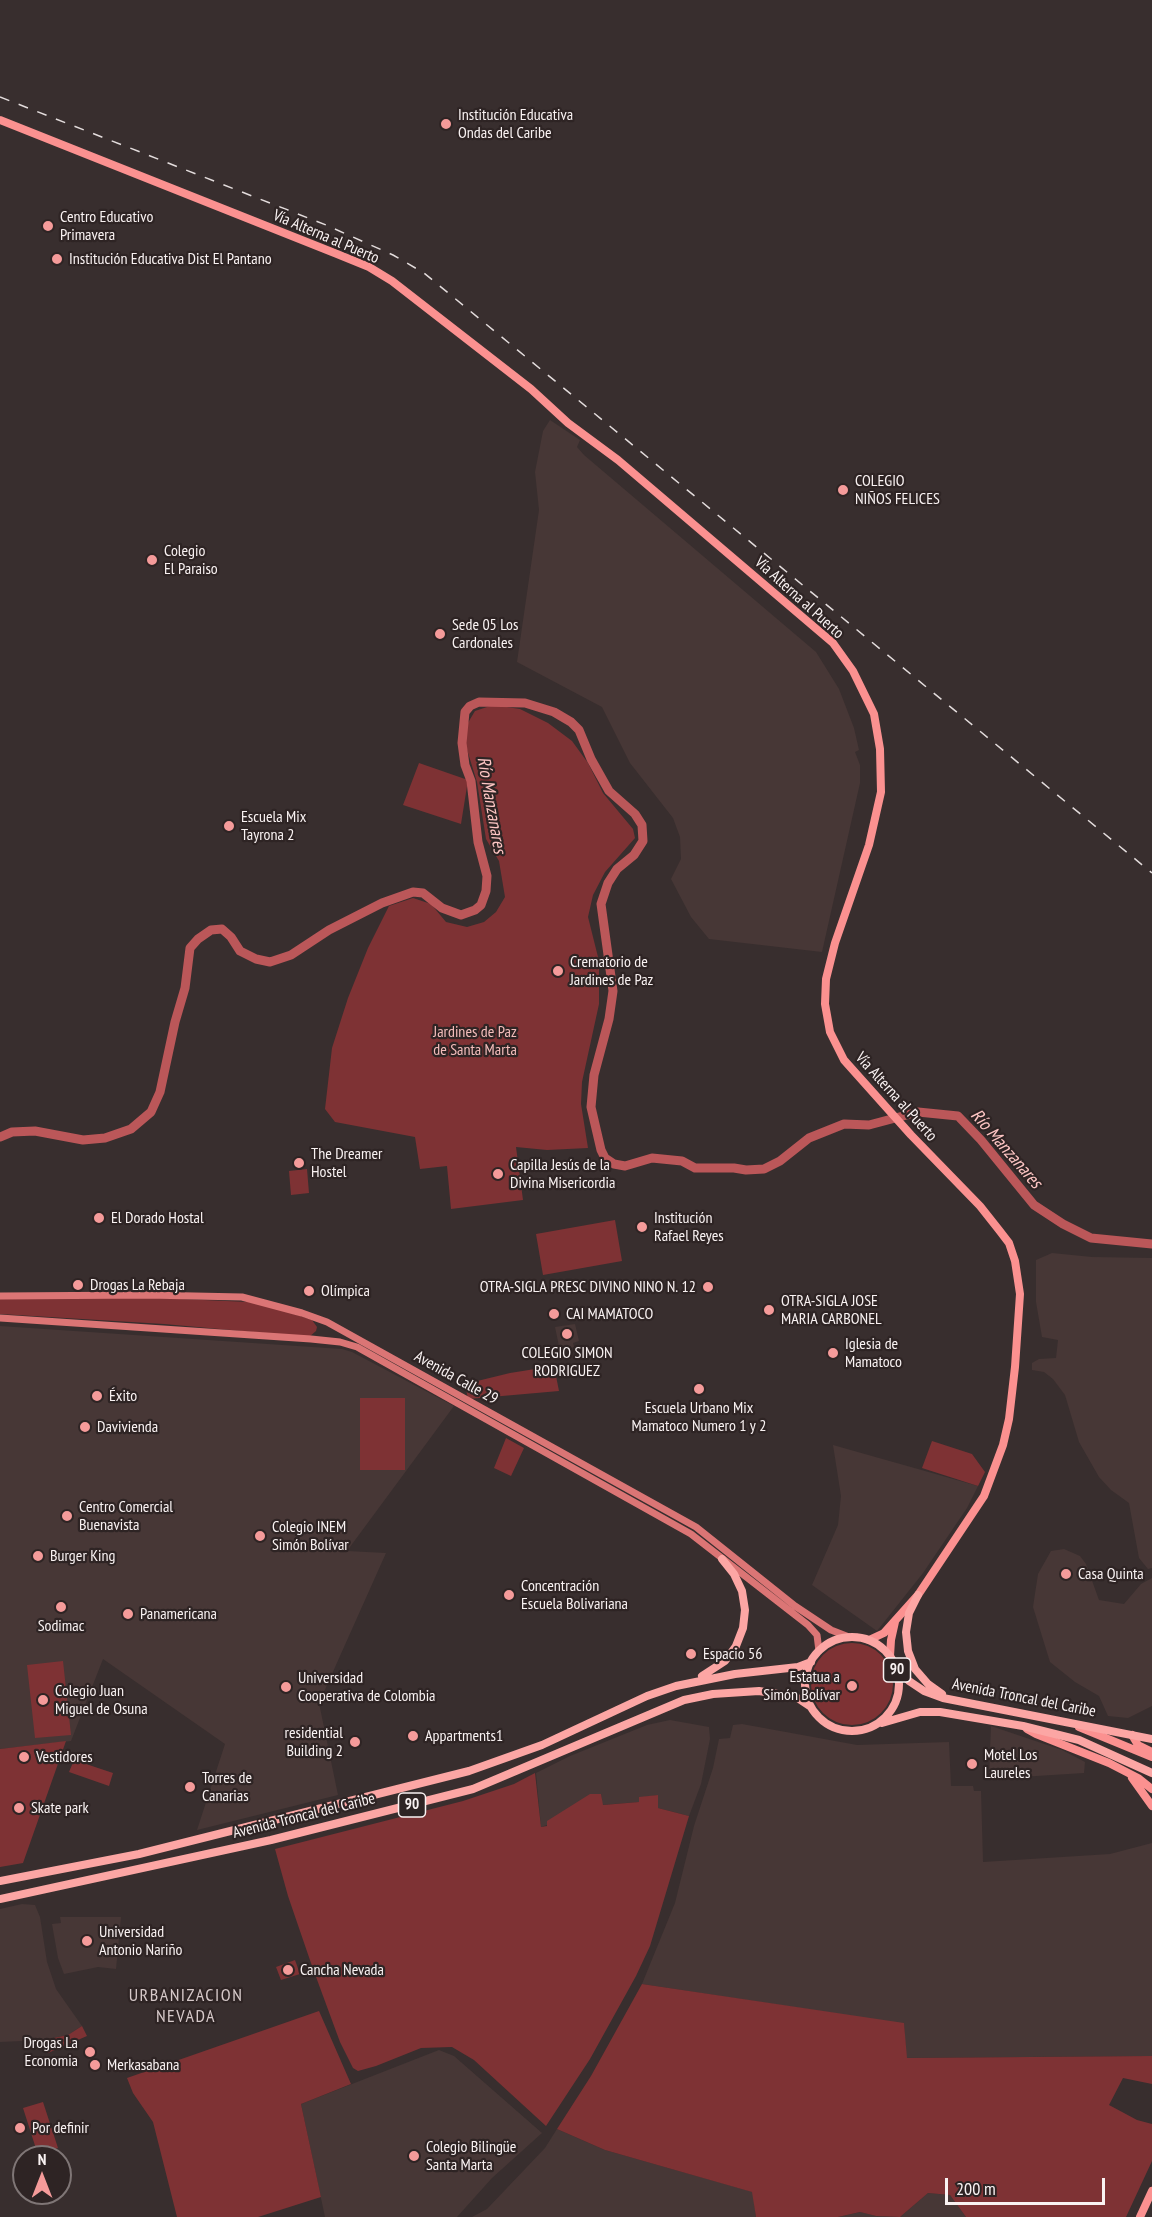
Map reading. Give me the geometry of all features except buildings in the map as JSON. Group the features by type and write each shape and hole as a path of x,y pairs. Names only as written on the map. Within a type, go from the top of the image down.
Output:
{"highway":[{"path":"676,1686 710,1673 725,1661 736,1646 743,1628 745,1610 742,1591 734,1574 722,1560"},
{"path":"918,1595 909,1613 906,1632 908,1651 915,1669 928,1684 944,1695 962,1701"},
{"path":"811,1707 805,1689 805,1680 811,1662 819,1651 838,1640 849,1637"},
{"name":"90","path":"811,1707 818,1717 837,1729 848,1731 860,1730 877,1724 889,1714 897,1701 900,1685 897,1670 890,1656 880,1646 868,1640 849,1637"},
{"name":"Avenida Troncal del Caribe","path":"0,1881 139,1854 469,1771 542,1745 647,1696 676,1686 735,1674 798,1667 811,1662"},
{"name":"Avenida Troncal del Caribe","path":"897,1670 924,1691 1075,1725 1152,1738"},
{"name":"Avenida Troncal del Caribe","path":"0,1899 260,1842 473,1790 684,1700 713,1694 759,1691 796,1697 811,1707"},
{"name":"Avenida Troncal del Caribe","path":"877,1724 920,1712 939,1712 1023,1726 1079,1740 1150,1772"}],"main road":[{"name":"Vía Alterna al Puerto","path":"0,120 369,267 392,281 531,389 567,423 618,460 833,643 853,671 874,714 880,749 881,792 869,845 835,943 826,979 825,1004 830,1032 844,1060 911,1135 980,1206 999,1230 1009,1244 1015,1261 1020,1294 1016,1366 1009,1419 1003,1445 984,1496 918,1595 884,1633 868,1640"},
{"name":"Avenida Calle 29","path":"0,1296 242,1297 293,1310 327,1322 696,1527 795,1606 831,1630 849,1637"},
{"name":"Avenida Calle 29","path":"0,1317 314,1339 340,1342 357,1347 691,1534 808,1625 817,1635 819,1651"},
{"path":"890,1656 895,1622"},
{"path":"1075,1725 1152,1757"},
{"path":"1023,1726 1036,1734 1092,1755 1152,1789"},
{"path":"1132,1735 1138,1744 1152,1752"},
{"path":"1127,1773 1152,1806"},
{"path":"1140,2217 1152,2191"}],"shaded area":[{"path":"550,420 580,440 577,447 584,455 816,652 839,689 854,728 859,750 855,752 860,765 860,783 822,952 709,939 691,917 671,879 681,859 680,837 673,818 630,763 602,707 517,662 539,510 535,472 543,431"},
{"path":"1052,1253 1092,1257 1152,1258 1152,1568 1148,1569 1139,1558 1129,1503 1111,1490 1099,1477 1079,1442 1065,1395 1053,1379 1044,1372 1032,1370 1032,1363 1039,1359 1056,1358 1058,1340 1042,1337 1036,1302 1036,1260"},
{"name":"COLEGIO SIMON RODRIGUEZ","path":"575,1324 579,1341 573,1343 574,1347 560,1351 555,1327"},
{"path":"0,1326 342,1349 352,1352 454,1406 347,1551 386,1553 319,1703 338,1795 197,1830 225,1744 103,1659 71,1741 0,1749"},
{"path":"833,1445 978,1486 967,1508 923,1573 877,1631 812,1585 838,1525 841,1496"},
{"path":"1064,1549 1080,1556 1086,1564 1099,1600 1124,1604 1141,1584 1152,1578 1152,1706 1128,1718 1108,1716 1099,1696 1075,1682 1050,1662 1033,1607 1038,1574 1051,1551"},
{"path":"670,1720 709,1727 710,1739 701,1784 689,1816 658,1808 658,1795 639,1798 639,1802 602,1805 601,1794 541,1827 536,1773 570,1756 647,1725"},
{"path":"742,1724 857,1745 949,1742 951,1786 973,1786 974,1791 981,1791 983,1862 1110,1854 1152,1843 1152,2056 906,2058 904,2024 642,1984 675,1903 719,1739 730,1738 733,1725"},
{"path":"991,1726 1062,1750 1085,1762 1084,1773 989,1779"},
{"path":"22,1904 35,1905 40,1917 47,1962 56,1989 82,2026 68,2035 44,2040 0,2042 0,1909"},
{"name":"Universidad Antonio Nariño","path":"60,1917 121,1917 116,1969 98,1967 64,1974 58,1958 52,1924 61,1923"},
{"name":"Colegio Bilingüe Santa Marta","path":"439,2050 454,2056 542,2133 492,2178 457,2217 325,2217 301,2104"},
{"path":"557,2129 605,2150 753,2192 756,2217 472,2217 487,2209 545,2148"},
{"path":"928,2193 950,2195 966,2217 900,2217"},
{"path":"860,2212 876,2216 900,2217 838,2217"}],"green space":[{"name":"Jardines de Paz de Santa Marta","path":"493,705 520,709 548,723 572,741 588,763 603,793 633,829 635,838 605,872 593,895 588,917 599,961 599,1004 582,1082 581,1104 588,1148 547,1150 516,1147 523,1200 451,1209 447,1166 420,1169 415,1137 335,1122 325,1109 332,1048 348,998 368,948 389,906 413,898 431,904 446,922 467,927 484,922 496,912 505,897 499,861 486,839 477,782 464,740 466,726 475,711"},
{"path":"419,763 468,780 461,824 403,805"},
{"path":"307,1169 309,1193 291,1195 289,1171"},
{"path":"615,1220 622,1261 543,1275 536,1234"},
{"path":"0,1297 158,1298 249,1302 277,1308 312,1320 317,1327 309,1337 164,1324 0,1314"},
{"path":"554,1366 559,1391 468,1399 465,1384 510,1373"},
{"path":"360,1398 405,1398 405,1470 360,1470"},
{"path":"506,1438 524,1448 511,1476 494,1468"},
{"path":"932,1441 972,1454 985,1472 978,1486 922,1468"},
{"path":"844,1643 860,1643 875,1650 886,1661 893,1676 890,1700 881,1713 860,1725 844,1725 829,1718 818,1707 811,1692 811,1676 818,1661 829,1650"},
{"path":"63,1661 71,1735 35,1738 27,1665"},
{"path":"66,1741 23,1863 0,1867 0,1749"},
{"path":"74,1760 113,1773 109,1786 69,1772"},
{"path":"535,1773 541,1827 547,1826 547,1821 590,1794 601,1794 603,1805 639,1802 639,1797 658,1795 658,1808 689,1816 650,1946 590,2059 546,2126 474,2060 452,2047 421,2048 376,2066 358,2071 353,2068 340,2042 312,1966 275,1849 463,1801 514,1784"},
{"name":"Cancha Nevada","path":"295,1960 300,1974 281,1980 276,1967"},
{"path":"642,1984 904,2023 907,2058 1152,2056 1152,2084 1123,2078 1109,2105 1137,2120 1152,2124 1152,2161 1126,2217 966,2217 950,2195 928,2193 900,2217 876,2216 860,2212 838,2217 756,2217 752,2192 605,2150 557,2129 591,2076"},
{"path":"319,2011 351,2084 301,2104 321,2197 258,2217 177,2217 153,2122 133,2093 127,2078"},
{"path":"82,2026 87,2036 48,2053 44,2040 68,2035"},
{"path":"43,2102 57,2145 35,2145 23,2108"}],"waterway":[{"name":"Río Manzanares","path":"0,1137 12,1132 35,1131 83,1140 105,1138 131,1129 151,1112 160,1092 185,988 190,948 211,930 222,929 231,937 240,951 256,959 270,962 291,955 329,930 382,903 413,892 423,893 442,908 461,915 475,910 481,905 486,891 487,876 478,842 471,781 465,765 462,743 465,712 470,706 479,702 525,703 554,712 571,722 579,730 591,759 609,791 635,814 642,825 643,841 634,855 617,869 608,883 601,904 613,991 609,1019 594,1075 591,1107 605,1158 614,1164 625,1166 652,1158 682,1161 695,1168 764,1169 780,1161 809,1138 844,1124 869,1125 918,1112 958,1116 981,1140 1034,1205 1063,1224 1091,1238 1152,1244"}],"railway":[{"path":"0,97 326,225 393,255 424,273 1152,873"}],"place":[{"name":"Institución Educativa Ondas del Caribe","path":"446,124"},
{"name":"Centro Educativo Primavera","path":"48,226"},
{"name":"Institución Educativa Dist El Pantano","path":"57,259"},
{"name":"COLEGIO NIÑOS FELICES","path":"843,490"},
{"name":"Colegio El Paraiso","path":"152,560"},
{"name":"Sede 05 Los Cardonales","path":"440,634"},
{"name":"Escuela Mix Tayrona 2","path":"229,826"},
{"name":"Crematorio de Jardines de Paz","path":"558,971"},
{"name":"The Dreamer Hostel","path":"299,1163"},
{"name":"Capilla Jesús de la Divina Misericordia","path":"498,1174"},
{"name":"El Dorado Hostal","path":"99,1218"},
{"name":"Institución Rafael Reyes","path":"642,1227"},
{"name":"Drogas La Rebaja","path":"78,1285"},
{"name":"OTRA-SIGLA PRESC DIVINO NINO N. 12","path":"708,1287"},
{"name":"Olímpica","path":"309,1291"},
{"name":"OTRA-SIGLA JOSE MARIA CARBONEL","path":"769,1310"},
{"name":"CAI MAMATOCO","path":"554,1314"},
{"name":"COLEGIO SIMON RODRIGUEZ","path":"567,1334"},
{"name":"Iglesia de Mamatoco","path":"833,1353"},
{"name":"Escuela Urbano Mix Mamatoco Numero 1 y 2","path":"699,1389"},
{"name":"Éxito","path":"97,1396"},
{"name":"Davivienda","path":"85,1427"},
{"name":"Centro Comercial Buenavista","path":"67,1516"},
{"name":"Colegio INEM Simón Bolívar","path":"260,1536"},
{"name":"Burger King","path":"38,1556"},
{"name":"Casa Quinta","path":"1066,1574"},
{"name":"Concentración Escuela Bolivariana","path":"509,1595"},
{"name":"Sodimac","path":"61,1607"},
{"name":"Panamericana","path":"128,1614"},
{"name":"Espacio 56","path":"691,1654"},
{"name":"Estatua a Simón Bolívar","path":"852,1686"},
{"name":"Universidad Cooperativa de Colombia","path":"286,1687"},
{"name":"Colegio Juan Miguel de Osuna","path":"43,1700"},
{"name":"Appartments1","path":"413,1736"},
{"name":"residential Building 2","path":"355,1742"},
{"name":"Vestidores","path":"24,1757"},
{"name":"Motel Los Laureles","path":"972,1764"},
{"name":"Torres de Canarias","path":"190,1787"},
{"name":"Skate park","path":"19,1808"},
{"name":"Universidad Antonio Nariño","path":"87,1941"},
{"name":"Cancha Nevada","path":"288,1970"},
{"name":"Drogas La Economia","path":"90,2052"},
{"name":"Merkasabana","path":"95,2065"},
{"name":"Por definir","path":"20,2128"},
{"name":"Colegio Bilingüe Santa Marta","path":"414,2156"}],"district":[{"name":"URBANIZACION NEVADA","path":"186,2006"}]}
